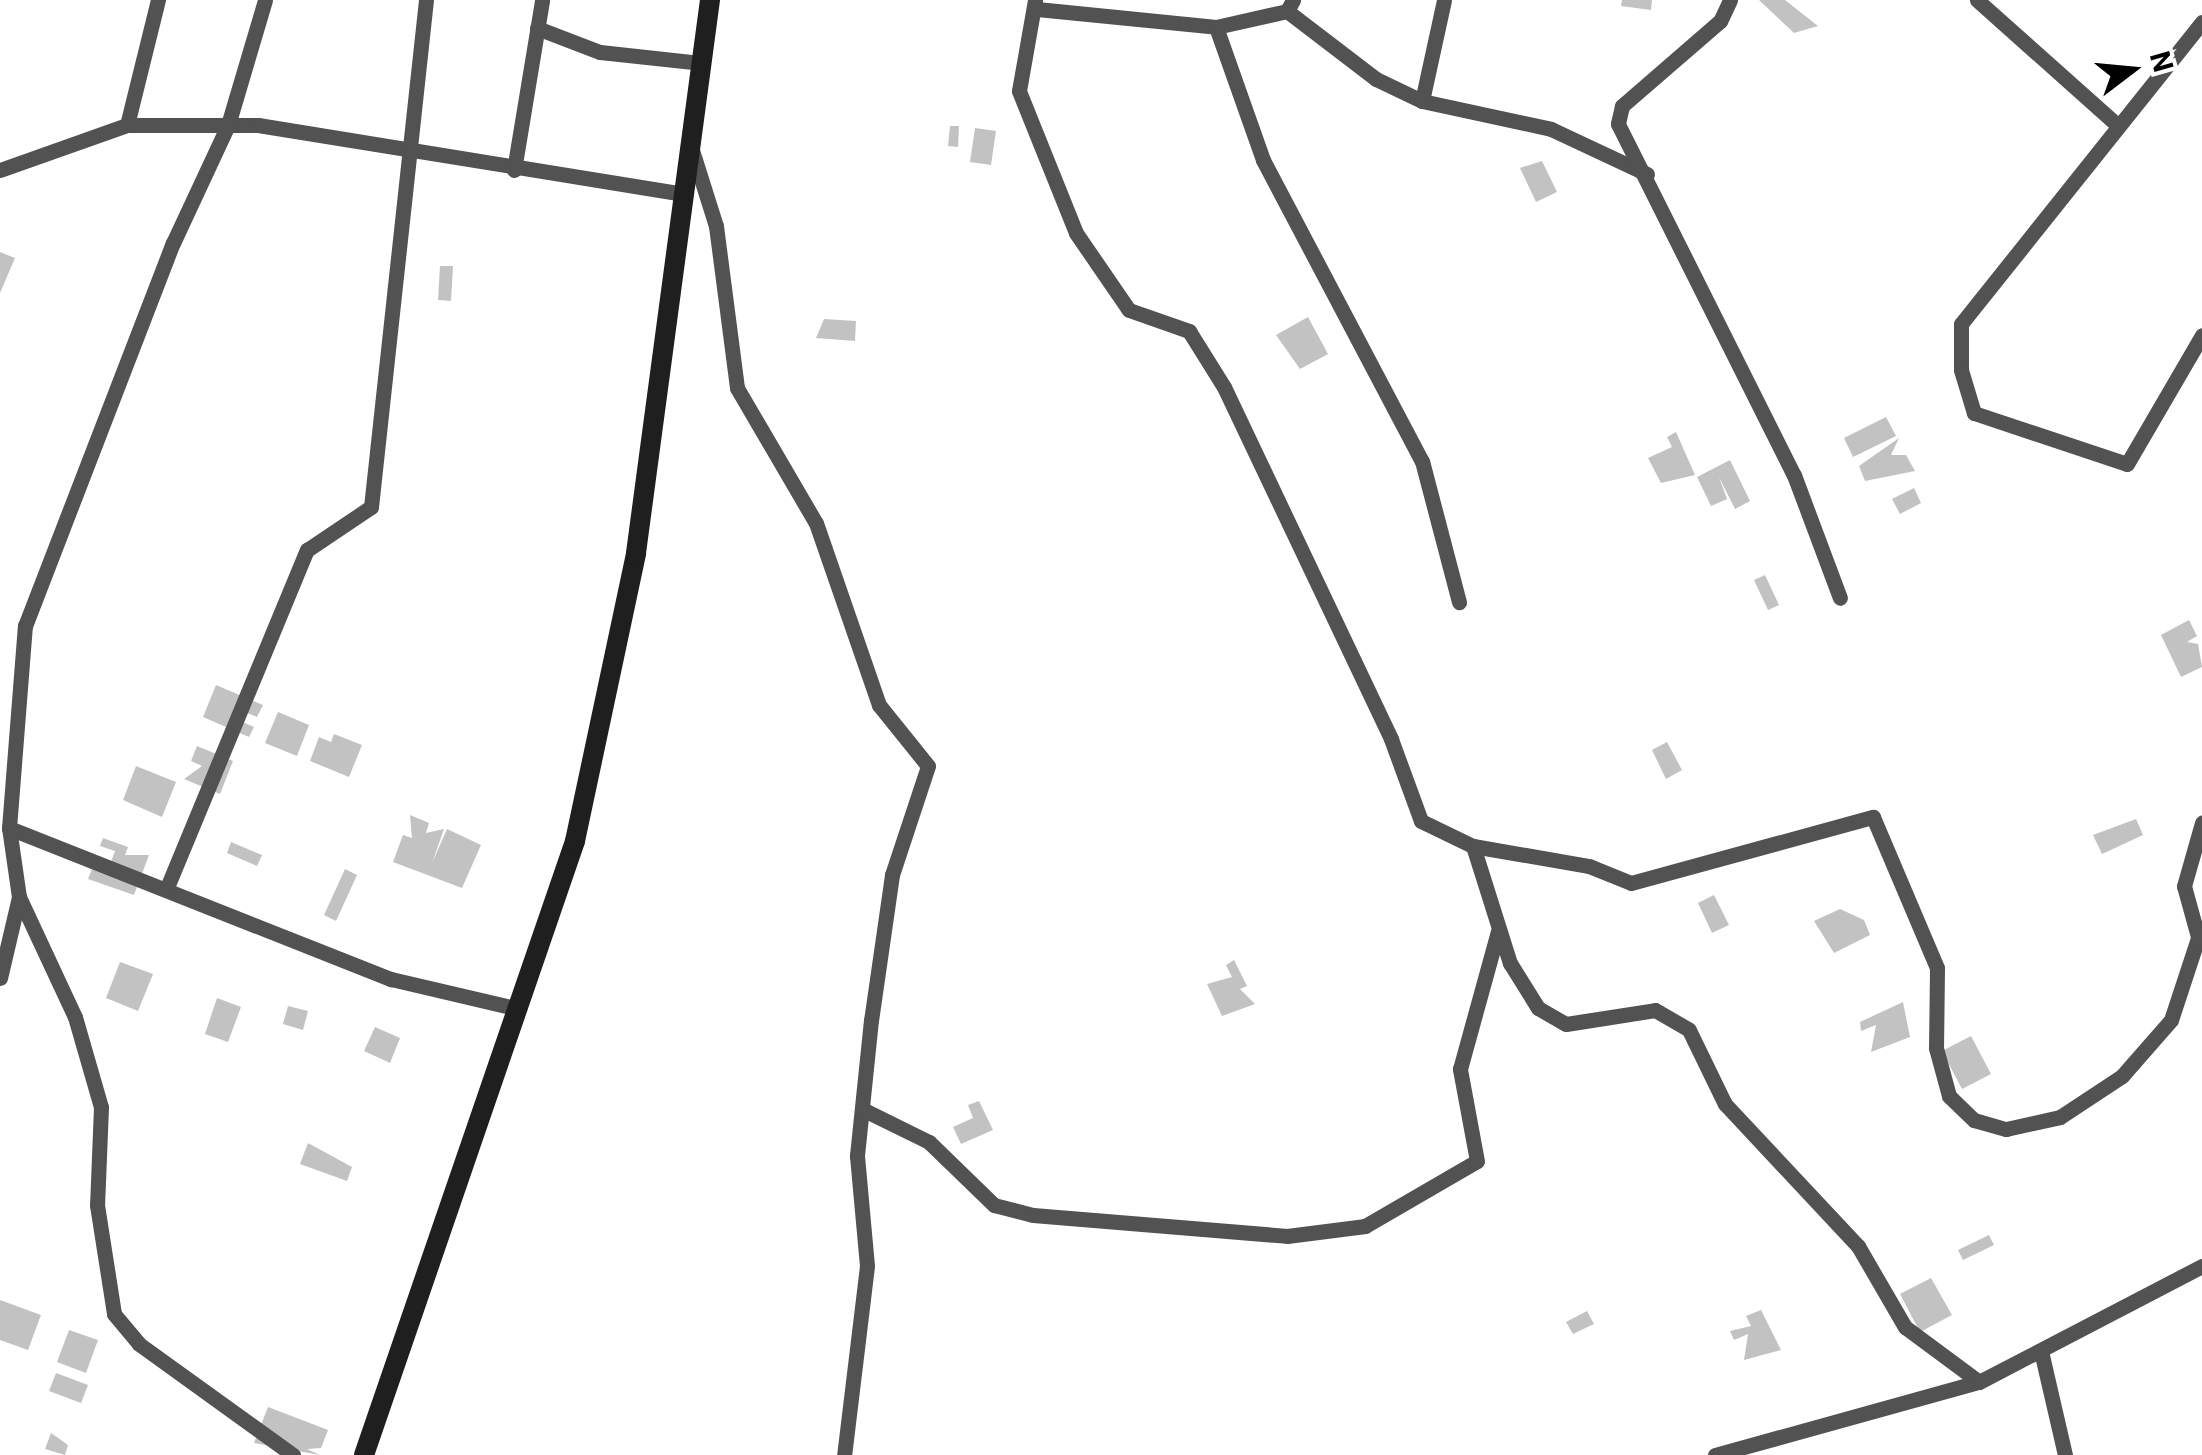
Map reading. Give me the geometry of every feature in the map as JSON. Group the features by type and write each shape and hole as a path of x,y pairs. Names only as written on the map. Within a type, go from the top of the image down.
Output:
{"street":[{"path":"127,125 158,0"},
{"path":"265,0 228,124 172,242 26,626 9,828 19,897 75,1017 101,1107 96,1204 114,1314 139,1344 294,1455"},
{"path":"168,885 307,550 371,507 414,155 426,0"},
{"path":"514,170 542,0"},
{"path":"364,1455 576,841 624,611 710,0"},
{"path":"1422,101 1444,0"},
{"path":"1730,0 1720,22 1622,106 1618,124 1647,174 1794,475 1840,598"},
{"path":"1977,0 2115,123"},
{"path":"1647,174 1551,129 1422,101 1376,79 1290,6 1216,27 1036,4 1019,91 1076,233 1129,310 1190,331 1316,574 1421,821 1473,846 1589,866 1631,884 1873,817 1937,968 1936,1048 1949,1096 1989,1126 2028,1128 2078,1107 2152,1046 2184,995 2200,943 2184,886 2202,822"},
{"path":"2202,22 2115,123 1961,324 1974,413 2126,464 2202,335"},
{"path":"1216,27 1263,160 1422,461 1459,602"},
{"path":"538,28 600,52 702,63"},
{"path":"0,170 127,125 228,124 685,194"},
{"path":"691,147 716,226 737,388 816,523 879,705 928,766 892,874 862,1109 867,1266 844,1455"},
{"path":"9,828 82,864 168,885 391,979 516,1008"},
{"path":"1473,846 1498,932 1524,990 1554,1020 1655,1010 1689,1030 1725,1104 1858,1246 1905,1327 1979,1382"},
{"path":"0,978 19,897"},
{"path":"862,1109 929,1142 994,1205 1033,1216 1287,1236 1365,1226 1477,1161 1461,1052 1498,932"},
{"path":"2184,995 2202,980"},
{"path":"1715,1455 1979,1382 2202,1266"},
{"path":"2041,1351 2064,1455"}],"building":[{"path":"1622,0 1652,0 1651,10 1621,6"},
{"path":"1759,0 1785,0 1818,26 1794,33"},
{"path":"950,126 959,126 958,147 948,146"},
{"path":"975,128 996,131 991,165 970,162"},
{"path":"1542,161 1557,192 1536,202 1520,168"},
{"path":"0,252 15,258 0,293"},
{"path":"440,266 453,266 451,301 438,300"},
{"path":"1308,317 1328,354 1300,369 1276,335"},
{"path":"824,319 856,321 855,341 816,338"},
{"path":"1886,417 1896,436 1853,457 1844,438"},
{"path":"1676,432 1695,475 1661,483 1648,458 1672,447 1667,437"},
{"path":"1899,438 1891,455 1906,455 1915,471 1865,481 1859,466"},
{"path":"1730,460 1750,501 1735,509 1719,477 1727,499 1711,506 1697,477"},
{"path":"1914,488 1921,503 1900,514 1892,499"},
{"path":"1765,575 1779,605 1768,610 1754,580"},
{"path":"2189,620 2197,636 2187,642 2198,644 2202,667 2181,677 2161,635"},
{"path":"216,685 263,705 257,717 242,711 238,720 254,727 249,737 203,717"},
{"path":"278,712 309,725 297,756 265,743"},
{"path":"334,734 362,745 349,777 310,761 319,737 331,742"},
{"path":"1667,742 1682,770 1666,779 1652,750"},
{"path":"197,746 233,761 220,794 184,779 202,766 191,761"},
{"path":"136,766 176,782 162,817 123,800"},
{"path":"410,815 429,823 426,833 444,829 432,863 447,829 481,845 462,888 393,862 403,835 412,838"},
{"path":"2136,819 2143,835 2102,854 2093,835"},
{"path":"103,838 128,847 125,855 149,855 134,895 88,879 97,857 111,862 115,851 100,846"},
{"path":"231,842 262,855 257,866 227,853"},
{"path":"345,869 357,875 336,921 324,915"},
{"path":"1714,895 1729,925 1712,933 1698,903"},
{"path":"1840,909 1864,920 1870,935 1834,953 1814,921"},
{"path":"1234,960 1247,986 1240,989 1255,1004 1222,1016 1207,984 1232,977 1226,965"},
{"path":"120,962 153,974 138,1011 106,998"},
{"path":"217,998 241,1007 228,1042 205,1034"},
{"path":"1903,1002 1910,1037 1871,1052 1876,1025 1861,1031 1860,1022"},
{"path":"288,1006 308,1011 303,1030 283,1024"},
{"path":"375,1027 400,1038 390,1063 364,1051"},
{"path":"1971,1036 1991,1074 1962,1089 1942,1051"},
{"path":"979,1101 993,1130 961,1144 953,1127 973,1118 968,1105"},
{"path":"308,1143 352,1167 347,1181 300,1164"},
{"path":"1989,1235 1994,1245 1963,1260 1958,1250"},
{"path":"1931,1278 1952,1315 1920,1332 1900,1294"},
{"path":"0,1300 41,1315 28,1350 0,1340"},
{"path":"1761,1310 1781,1350 1744,1360 1748,1334 1734,1340 1730,1331 1751,1326 1746,1316"},
{"path":"1587,1311 1594,1324 1573,1334 1566,1322"},
{"path":"69,1330 98,1340 86,1373 57,1362"},
{"path":"56,1373 88,1385 81,1403 49,1391"},
{"path":"268,1407 328,1430 321,1448 307,1449 320,1455 254,1443"},
{"path":"51,1433 68,1445 65,1455 45,1449"}]}
